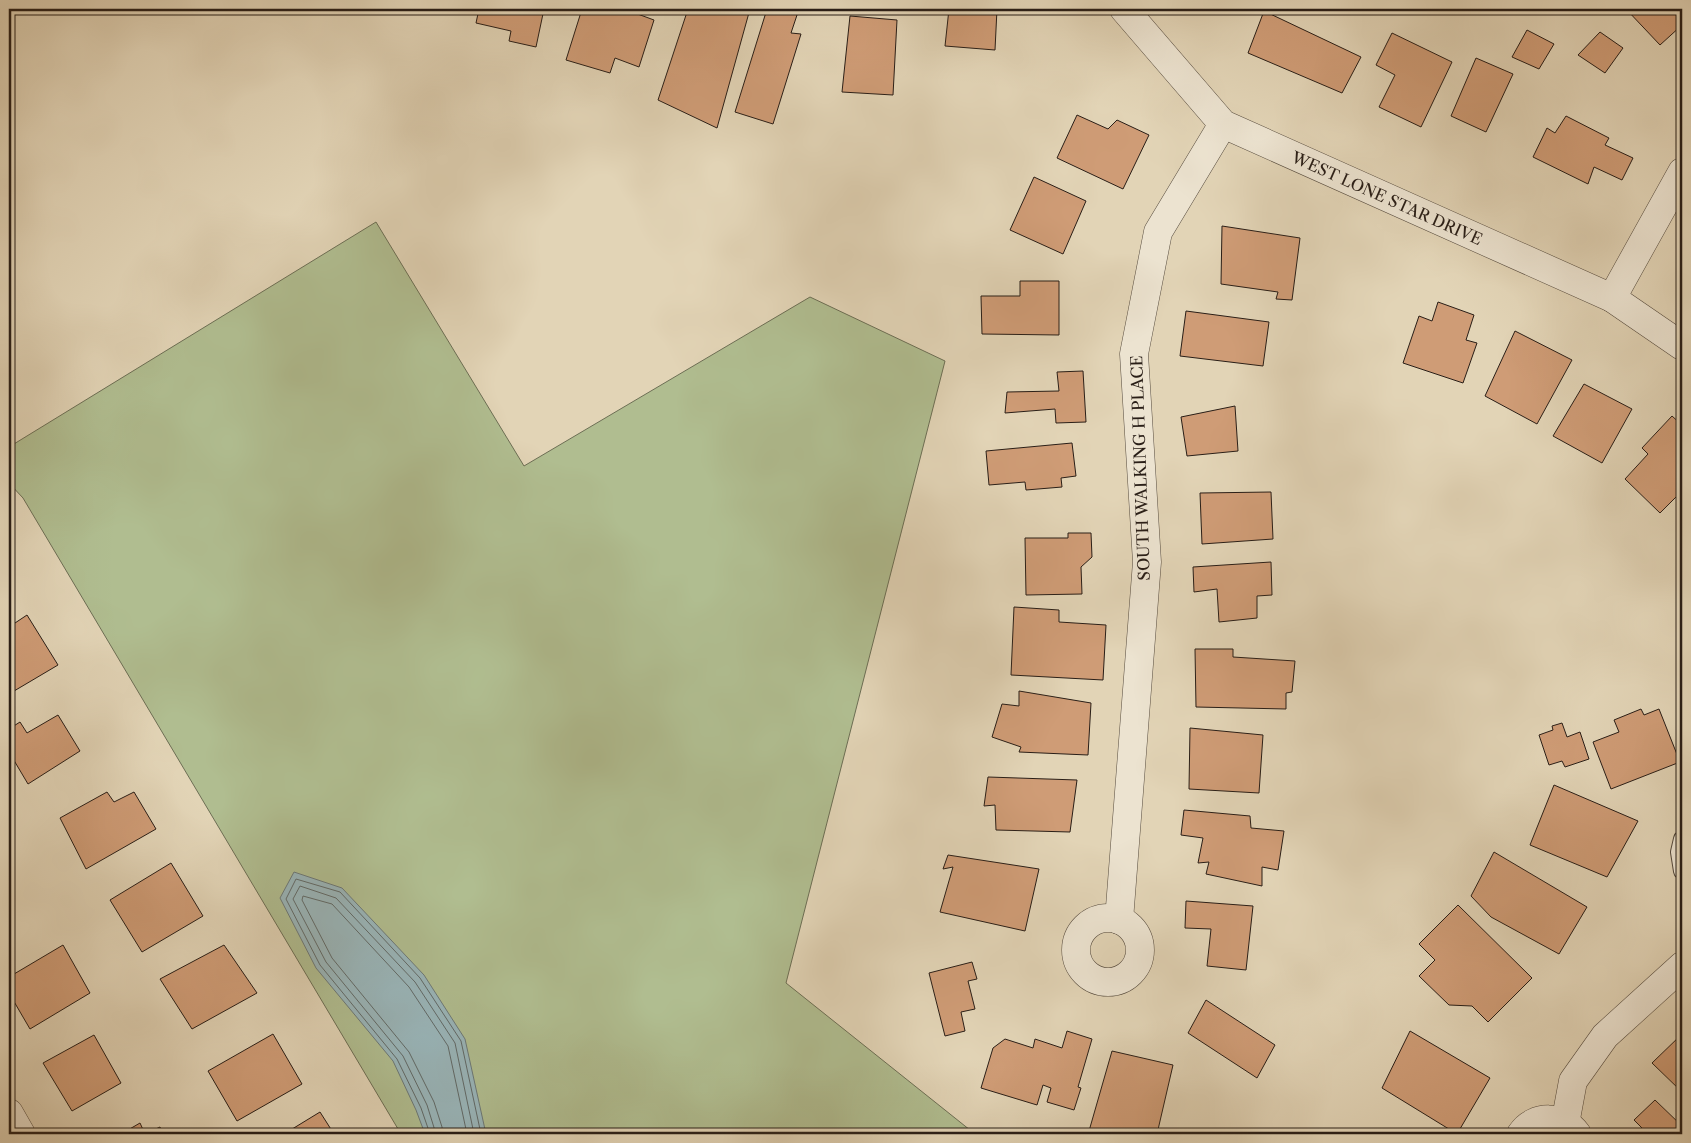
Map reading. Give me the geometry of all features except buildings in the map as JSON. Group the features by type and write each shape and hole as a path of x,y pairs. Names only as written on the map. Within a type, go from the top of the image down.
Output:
{"street":[{"name":"WEST LONE STAR DRIVE","path":"1124,9 1223,124 1612,298 1682,346"},
{"name":"SOUTH WALKING H PLACE","path":"1119,920 1147,562 1134,354 1158,232 1223,124"},
{"path":"1612,298 1682,172"},
{"path":"1522,1134 1532,1124 1543,1120 1555,1119 1571,1129 1573,1081 1605,1036 1682,966"},
{"path":"9,1114 21,1134"}],"lane":[{"path":"1682,839 1679,852 1682,871"}],"green space":[{"path":"376,222 524,466 810,297 945,361 786,983 975,1134 401,1134 23,498 9,483 9,447"}],"water":[{"path":"294,872 342,888 424,975 465,1039 486,1134 425,1134 393,1061 316,968 280,898"}]}
